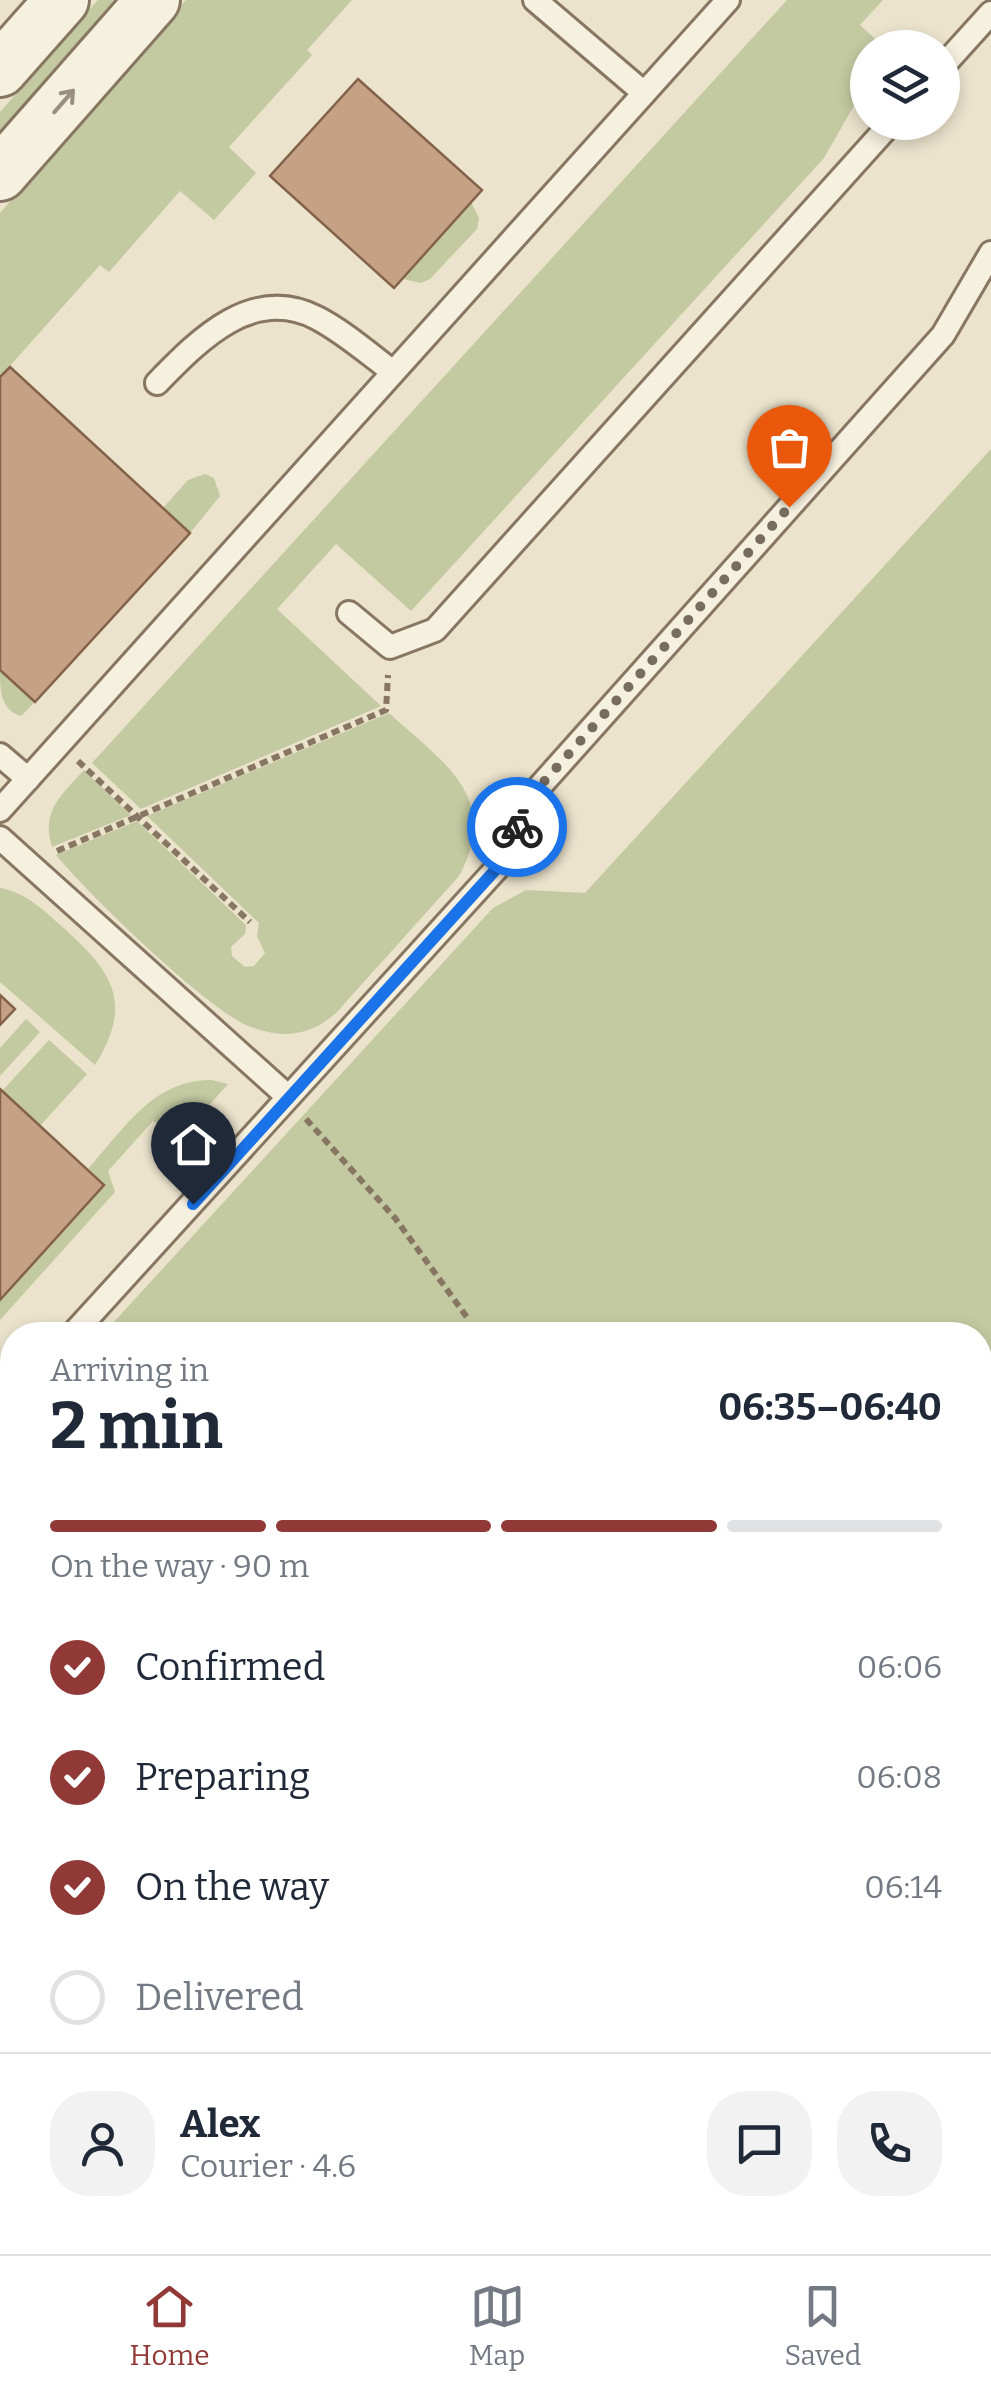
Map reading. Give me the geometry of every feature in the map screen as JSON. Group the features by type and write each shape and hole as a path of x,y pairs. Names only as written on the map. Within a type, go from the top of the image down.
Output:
{"street":[{"path":"0,70 62,0"},
{"path":"0,174 152,0"}],"lane":[{"path":"535,0 644,93"},
{"path":"0,810 728,0"},
{"path":"960,47 991,13"},
{"path":"349,613 390,647 435,630 876,140"},
{"path":"84,1322 498,867 533,794 943,335 991,252"},
{"path":"156,382 228,318 264,309 316,317 393,372"},
{"path":"0,755 28,779"},
{"path":"0,838 288,1096"}],"path":[{"path":"29,864 386,710 390,647"},
{"path":"57,746 250,922"},
{"path":"288,1096 395,1218 469,1320"}],"green space":[{"path":"98,0 122,0 0,140 0,112"},
{"path":"186,0 352,0 307,50 312,55 229,147 256,173 214,220 180,191 109,272 100,265 0,377 0,213"},
{"path":"787,0 883,0 860,25 865,30 850,30 850,113 824,158 411,611 336,544 277,609 381,706 141,809 92,763"},
{"path":"471,202 479,218 477,229 430,279 421,283 403,279"},
{"path":"991,449 991,1322 114,1322 493,908 526,890 585,893"},
{"path":"205,474 214,478 220,496 190,533 163,508 188,480"},
{"path":"0,670 35,702 21,716 5,704"},
{"path":"389,713 429,748 460,783 470,802 474,824 471,848 459,876 336,1013 317,1027 296,1033 274,1033 232,1017 149,950 56,855 137,821 246,925 245,934 231,947 232,956 245,967 254,966 265,953 257,936 259,923 147,816"},
{"path":"84,770 131,815 52,847 51,813"},
{"path":"0,888 19,894 43,910 83,946 106,976 113,991 113,1024 95,1065 0,982"},
{"path":"26,1019 40,1032 0,1076 0,1048"},
{"path":"49,1040 87,1074 40,1126 2,1091"},
{"path":"211,1080 228,1084 177,1141 153,1121 108,1171 115,1192 0,1320 0,1300 103,1186 88,1169 114,1138 141,1110 172,1088"}],"building":[{"path":"358,79 482,190 394,288 270,176"},
{"path":"10,367 190,533 35,702 0,670 0,377"},
{"path":"0,995 15,1009 0,1025"},
{"path":"0,1089 104,1185 0,1300"}],"way so far":[{"path":"517,827 533,794 789,507"}],"route":[{"path":"193,1204 498,867 517,827"}]}
